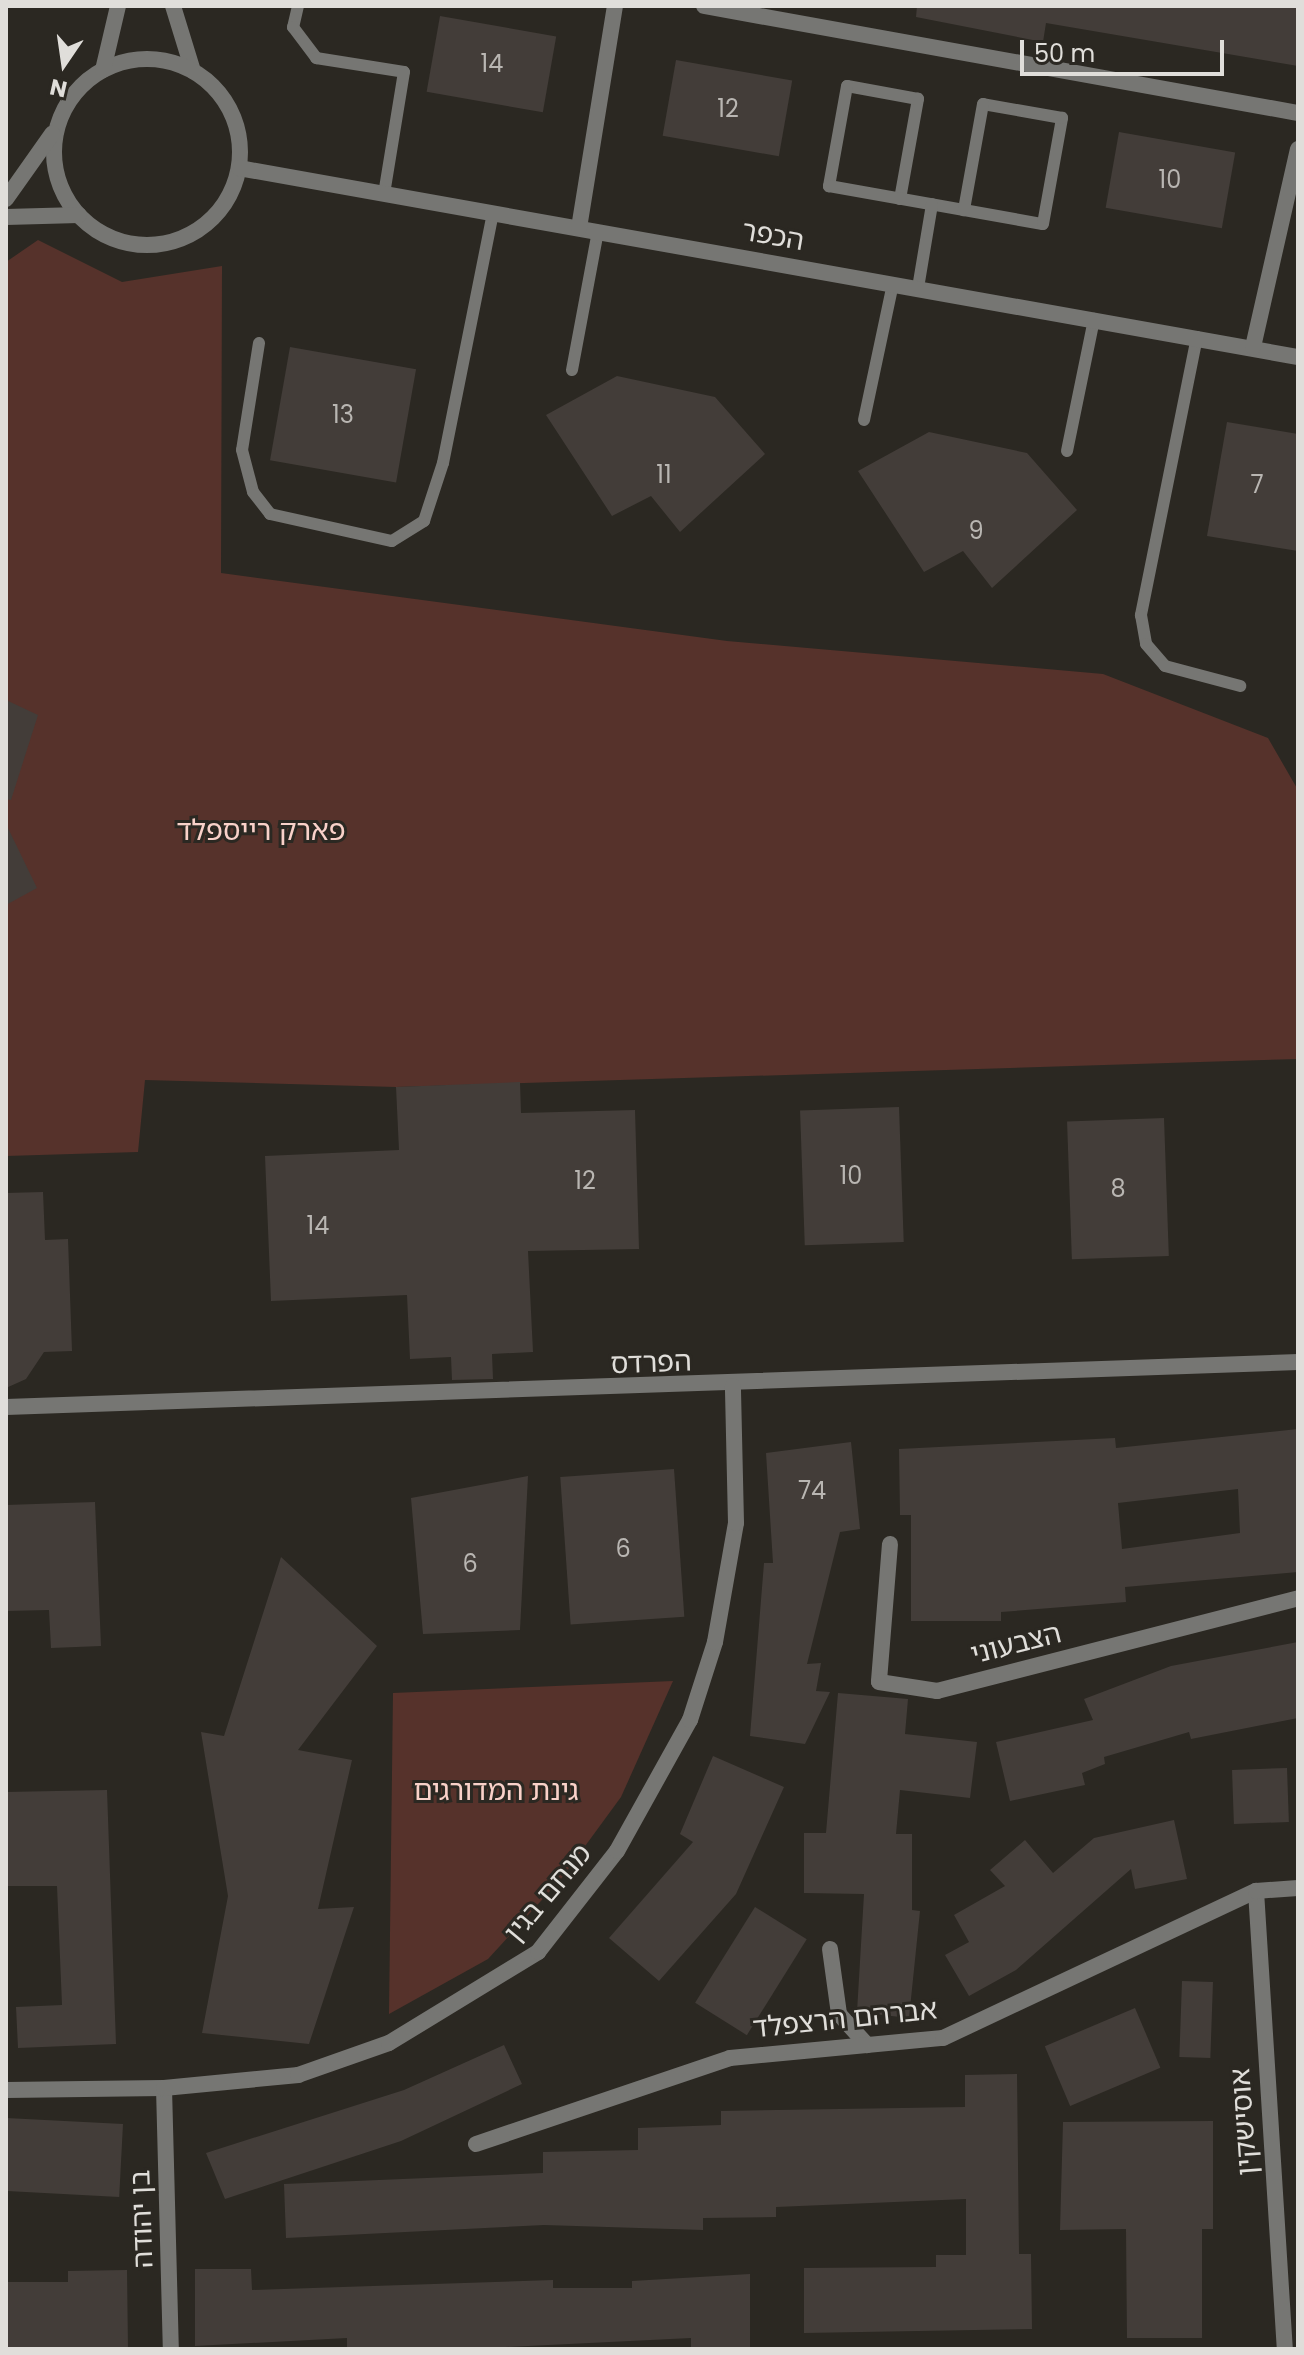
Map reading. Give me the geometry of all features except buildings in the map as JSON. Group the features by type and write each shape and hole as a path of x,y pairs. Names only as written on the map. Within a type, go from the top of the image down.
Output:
{"street":[{"path":"6,199 38,160 65,108 103,70 118,6"},
{"path":"6,217 79,215 129,243 171,242 223,207 239,168 232,112 193,71 173,6"},
{"path":"579,228 615,6"},
{"path":"704,6 1298,113"},
{"path":"103,70 158,59 193,71"},
{"path":"65,108 54,152 57,175 79,215"},
{"path":"1253,347 1298,149"},
{"name":"הכפר","path":"239,168 1298,357"},
{"name":"הפרדס","path":"6,1407 733,1386 1298,1362"},
{"name":"מנחם בגין","path":"6,2090 164,2088 298,2075 389,2043 538,1952 617,1851 690,1720 715,1642 736,1523 733,1386"},
{"name":"הצבעוני","path":"890,1544 879,1682 937,1691 1298,1598"},
{"name":"אברהם הרצפלד","path":"476,2144 730,2058 943,2038 1256,1891 1298,1888"},
{"name":"אוסישקין","path":"1256,1891 1285,2349"},
{"path":"830,1949 839,2014 867,2045"},
{"name":"בן יהודה","path":"164,2088 171,2349"}],"lane":[{"path":"298,6 293,27 316,58 404,72 384,194"},
{"path":"900,199 918,99 847,86 829,186 900,199 1043,224 1062,118 983,104 964,210"},
{"path":"918,288 932,204"},
{"path":"259,343 242,450 253,492 270,514 392,541 424,521 443,463 493,213"},
{"path":"572,370 598,231"},
{"path":"864,420 893,284"},
{"path":"1067,451 1094,319"},
{"path":"1197,337 1141,615 1146,644 1165,666 1240,686"}],"green space":[{"name":"פארק רייספלד","path":"38,240 122,282 222,266 221,573 727,641 1103,674 1268,738 1298,790 1298,1059 396,1087 145,1080 138,1152 6,1156 6,262"},
{"name":"גינת המדורגים","path":"673,1681 621,1797 561,1879 488,1959 389,2014 393,1693"}]}
